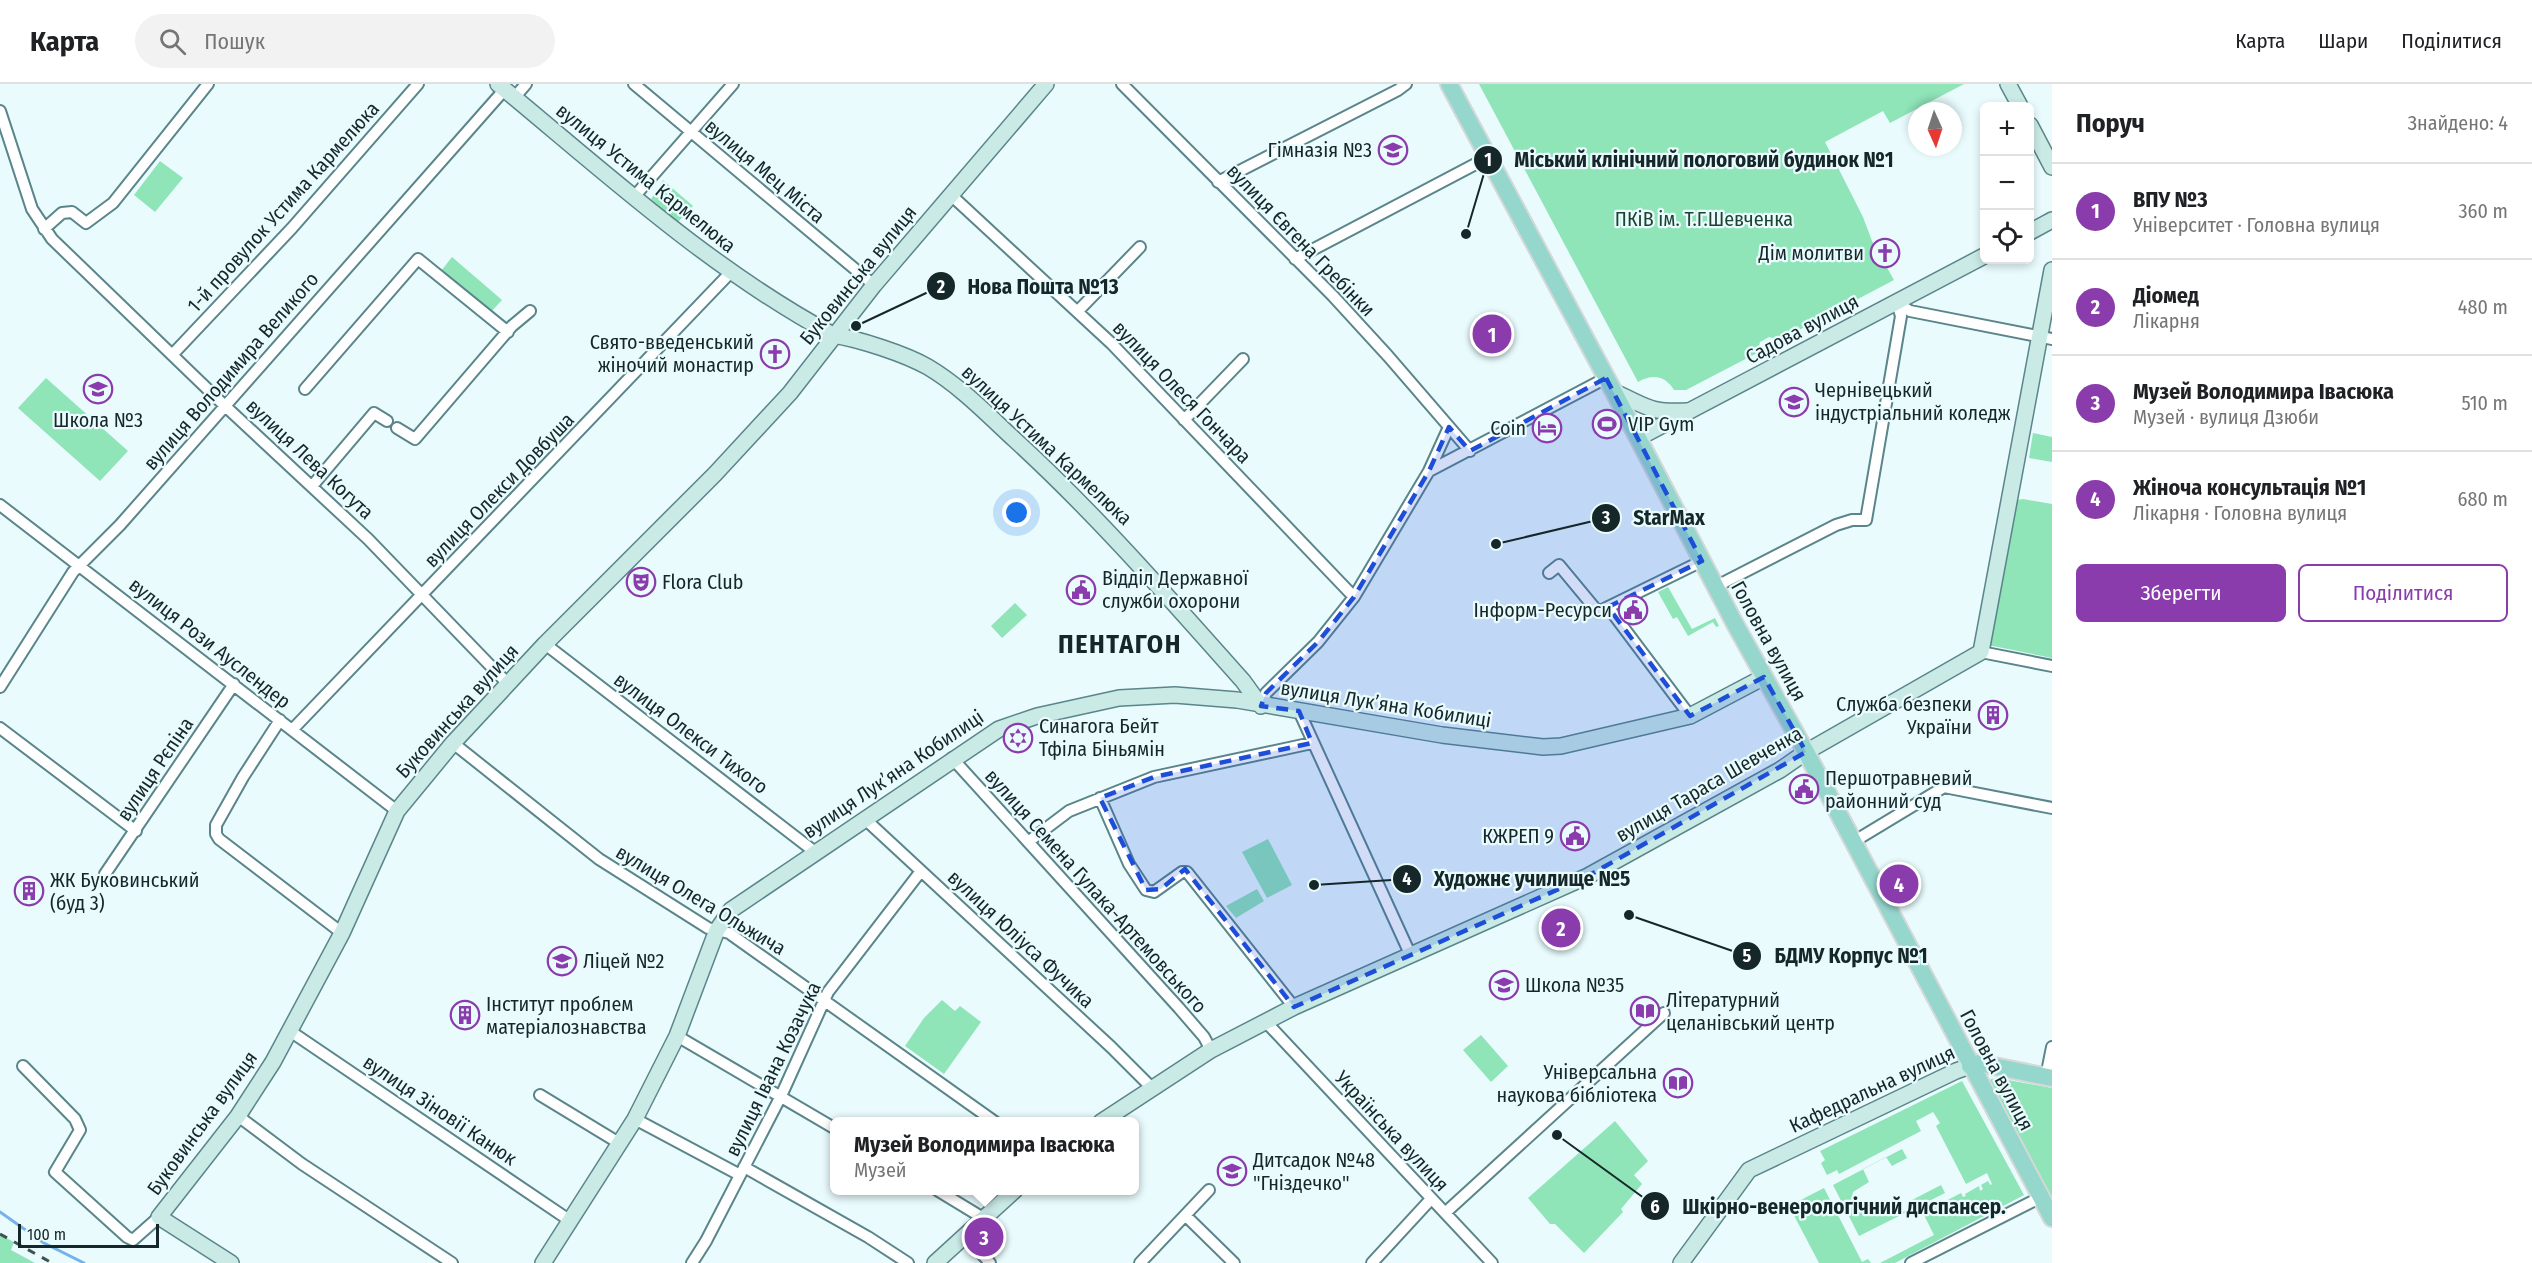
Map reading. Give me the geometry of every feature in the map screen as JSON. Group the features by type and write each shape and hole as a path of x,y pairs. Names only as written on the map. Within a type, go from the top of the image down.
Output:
{"main road":[{"name":"Головна вулиця","path":"1449,84 2048,1209"},
{"name":"Кафедральна вулиця","path":"1970,1066 1979,1063 2049,1077"}],"street":[{"path":"44,229 62,213 72,212 86,223 113,203 208,84"},
{"name":"1-й провулок Устима Кармелюка","path":"173,354 292,228 418,84"},
{"name":"вулиця Володимира Великого","path":"0,687 73,572 120,525 224,405 506,90 526,84"},
{"name":"вулиця Мец Міста","path":"634,84 874,285"},
{"path":"633,198 733,84"},
{"name":"Буковинська вулиця","path":"23,1066 75,1119 80,1130 55,1172 133,1240 159,1217 238,1116 290,1031 342,933 397,811 453,742 545,644 715,474 790,393 874,285 1046,84"},
{"name":"вулиця Євгена Гребінки","path":"1122,84 1388,356 1470,451"},
{"path":"1218,182 1406,84"},
{"path":"2008,84 2018,102"},
{"name":"вулиця Устима Кармелюка","path":"506,90 633,198 731,272 833,335 851,338 925,366 954,384 1045,467 1114,536 1243,681 1262,706"},
{"name":"вулиця Лева Когута","path":"0,111 32,209 44,229 224,405 313,485 424,595 508,684"},
{"path":"2034,133 2052,167"},
{"path":"1295,259 1487,158"},
{"name":"вулиця Олеся Гончара","path":"951,195 1078,311 1354,597"},
{"path":"2034,230 2052,220"},
{"path":"1078,311 1140,247"},
{"name":"Садова вулиця","path":"1636,434 1693,410 1980,258"},
{"path":"305,389 418,260 508,333"},
{"path":"2052,270 2046,338 1981,652 2052,666"},
{"name":"вулиця Олекси Довбуша","path":"292,730 424,595 731,272"},
{"path":"1896,303 1910,310 2046,338"},
{"path":"1715,587 1836,525 1852,520 1866,520 1900,316 1896,303"},
{"path":"397,428 415,439 520,318 530,311"},
{"path":"1184,420 1243,359"},
{"path":"1429,471 1610,385 1650,410 1667,412 1693,410"},
{"path":"1636,434 1637,420 1650,410"},
{"path":"313,485 374,413 387,421"},
{"path":"1262,706 1266,693 1318,642 1354,597 1429,471 1449,427"},
{"name":"вулиця Рози Ауслендер","path":"0,505 397,811"},
{"path":"1548,573 1558,565 1598,612 1702,561"},
{"path":"1608,607 1690,716"},
{"name":"вулиця Олекси Тихого","path":"545,644 815,852"},
{"name":"вулиця Тараса Шевченка","path":"1108,1117 1210,1050 1294,1007 1588,876 1780,770 1806,752 1981,652"},
{"name":"вулиця Лукʼяна Кобилиці","path":"543,1263 635,1119 677,1035 717,930 731,910 952,758 999,729 1022,720 1119,698 1148,695 1195,696 1237,700 1442,735 1542,747 1561,746 1690,716 1764,677"},
{"name":"вулиця Рєпіна","path":"105,874 234,684"},
{"path":"1299,711 1411,956"},
{"path":"280,720 243,777 216,825 216,834 219,839 342,933"},
{"path":"0,728 136,831"},
{"name":"вулиця Олега Ольжича","path":"453,742 599,859 708,928 729,933 988,1117"},
{"path":"1028,842 1069,811 1154,777 1312,743"},
{"name":"вулиця Семена Гулака-Артемовського","path":"952,758 1179,1008 1204,1037 1210,1050"},
{"path":"1853,842 1944,787 2052,808"},
{"path":"1100,798 1129,864 1146,890 1154,892 1182,872 1187,872 1294,1007"},
{"name":"вулиця Юліуса Фучика","path":"865,819 1111,1047 1151,1087"},
{"name":"вулиця Івана Козачука","path":"692,1263 706,1241 781,1096 828,992 921,871"},
{"path":"1445,1213 1664,1013"},
{"name":"Українська вулиця","path":"1266,1022 1492,1263"},
{"name":"вулиця Зіновії Канюк","path":"290,1031 569,1220"},
{"path":"677,1035 830,1126"},
{"path":"2049,1077 2052,1047"},
{"name":"Кафедральна вулиця","path":"1681,1263 1749,1170 1970,1066"},
{"path":"540,1095 620,1143"},
{"path":"238,1116 302,1164 452,1263"},
{"path":"635,1119 742,1171 868,1237 908,1263"},
{"path":"1140,1263 1209,1190"},
{"path":"944,1195 983,1218"},
{"path":"935,1263 1010,1195"},
{"path":"1372,1263 1431,1199"},
{"path":"1911,1263 2048,1209"},
{"path":"1186,1216 1234,1263"},
{"path":"159,1217 231,1263"},
{"path":"964,1235 990,1263"}],"highlighted area":[{"path":"1606,378 1702,561 1608,607 1690,716 1764,677 1806,752 1588,876 1294,1007 1185,869 1161,889 1146,890 1100,798 1154,777 1312,743 1299,711 1261,706 1266,693 1318,642 1354,597 1429,471 1449,427 1470,451"}],"green space":[{"name":"ПКіВ ім. Т.Г.Шевченка","path":"1479,84 1964,84 1930,102 1908,102 1908,114 1890,123 1883,111 1825,142 1863,217 1872,241 1894,280 1780,340 1769,337 1760,342 1757,353 1686,390 1674,390 1667,381 1658,377 1638,382"},
{"path":"160,161 183,178 155,212 134,195"},
{"path":"663,180 693,206 678,222 651,199"},
{"path":"452,257 502,300 490,313 441,271"},
{"path":"46,378 128,451 100,481 18,408"},
{"path":"2033,433 2052,437 2052,462 2029,458"},
{"path":"2018,500 2052,504 2052,658 1988,645 2015,504"},
{"path":"1668,587 1692,629 1715,618 1719,626 1716,627 1713,622 1688,636 1677,617 1673,619 1658,592"},
{"path":"1015,603 1027,615 1002,638 991,626"},
{"path":"1268,839 1292,885 1267,898 1242,852"},
{"path":"1257,889 1264,901 1236,918 1226,906"},
{"path":"942,1000 955,1011 960,1006 981,1022 944,1074 905,1046 924,1018"},
{"path":"1481,1035 1508,1066 1491,1082 1463,1050"},
{"path":"1997,1078 2052,1088 2052,1204 1989,1082"},
{"path":"1962,1081 2024,1195 1895,1263 1880,1263 1934,1235 1923,1213 1961,1193 1963,1197 1966,1196 1965,1194 1979,1186 1980,1191 1983,1189 1981,1185 1988,1181 1990,1185 1992,1184 1987,1173 1966,1184 1936,1126 1940,1123 1933,1112 1916,1121 1921,1131 1839,1174 1837,1170 1827,1175 1821,1163 1825,1160 1820,1151"},
{"path":"1615,1121 1648,1161 1634,1175 1642,1184 1621,1209 1623,1212 1584,1253 1555,1224 1550,1224 1528,1198"},
{"path":"1902,1149 1907,1158 1892,1166 1886,1157"},
{"path":"1863,1169 1869,1182 1853,1192 1851,1201 1855,1210 1867,1215 1882,1207 1885,1212 1891,1209 1894,1216 1914,1206 1912,1200 1941,1185 1945,1193 1859,1236 1833,1185"},
{"path":"1824,1188 1862,1262 1868,1259 1871,1263 1819,1263 1789,1206"},
{"path":"0,1235 14,1242 11,1250 35,1263 0,1263"}],"waterway":[{"path":"0,1212 44,1243 84,1263"}],"railway":[{"path":"0,1234 52,1263"}],"place":[{"name":"Гімназія №3","path":"1393,150"},
{"name":"Міський клінічний пологовий будинок №1","path":"1466,234"},
{"name":"Дім молитви","path":"1885,253"},
{"name":"Нова Пошта №13","path":"856,326"},
{"name":"ВПУ №3","path":"1492,334"},
{"name":"Свято-введенський жіночий монастир","path":"775,354"},
{"name":"Школа №3","path":"98,389"},
{"name":"Чернівецький індустріальний коледж","path":"1794,402"},
{"name":"VIP Gym","path":"1607,424"},
{"name":"Coin","path":"1547,428"},
{"name":"StarMax","path":"1496,544"},
{"name":"Flora Club","path":"641,582"},
{"name":"Відділ Державної служби охорони","path":"1081,590"},
{"name":"Інформ-Ресурси","path":"1633,610"},
{"name":"Служба безпеки України","path":"1993,715"},
{"name":"Синагога Бейт Тфіла Біньямін","path":"1018,738"},
{"name":"Першотравневий районний суд","path":"1804,789"},
{"name":"КЖРЕП 9","path":"1575,836"},
{"name":"Жіноча консультація №1","path":"1899,884"},
{"name":"Художнє училище №5","path":"1314,885"},
{"name":"ЖК Буковинський (буд 3)","path":"29,891"},
{"name":"БДМУ Корпус №1","path":"1629,915"},
{"name":"Діомед","path":"1561,928"},
{"name":"Ліцей №2","path":"562,961"},
{"name":"Школа №35","path":"1504,985"},
{"name":"Літературний целанівський центр","path":"1645,1011"},
{"name":"Інститут проблем матеріалознавства","path":"465,1015"},
{"name":"Універсальна наукова бібліотека","path":"1678,1083"},
{"name":"Шкірно-венерологічний диспансер.","path":"1557,1135"},
{"name":"Дитсадок №48 \"Гніздечко\"","path":"1232,1171"},
{"name":"Музей Володимира Івасюка","path":"984,1237"}],"district":[{"name":"ПЕНТАГОН","path":"1120,644"}]}
